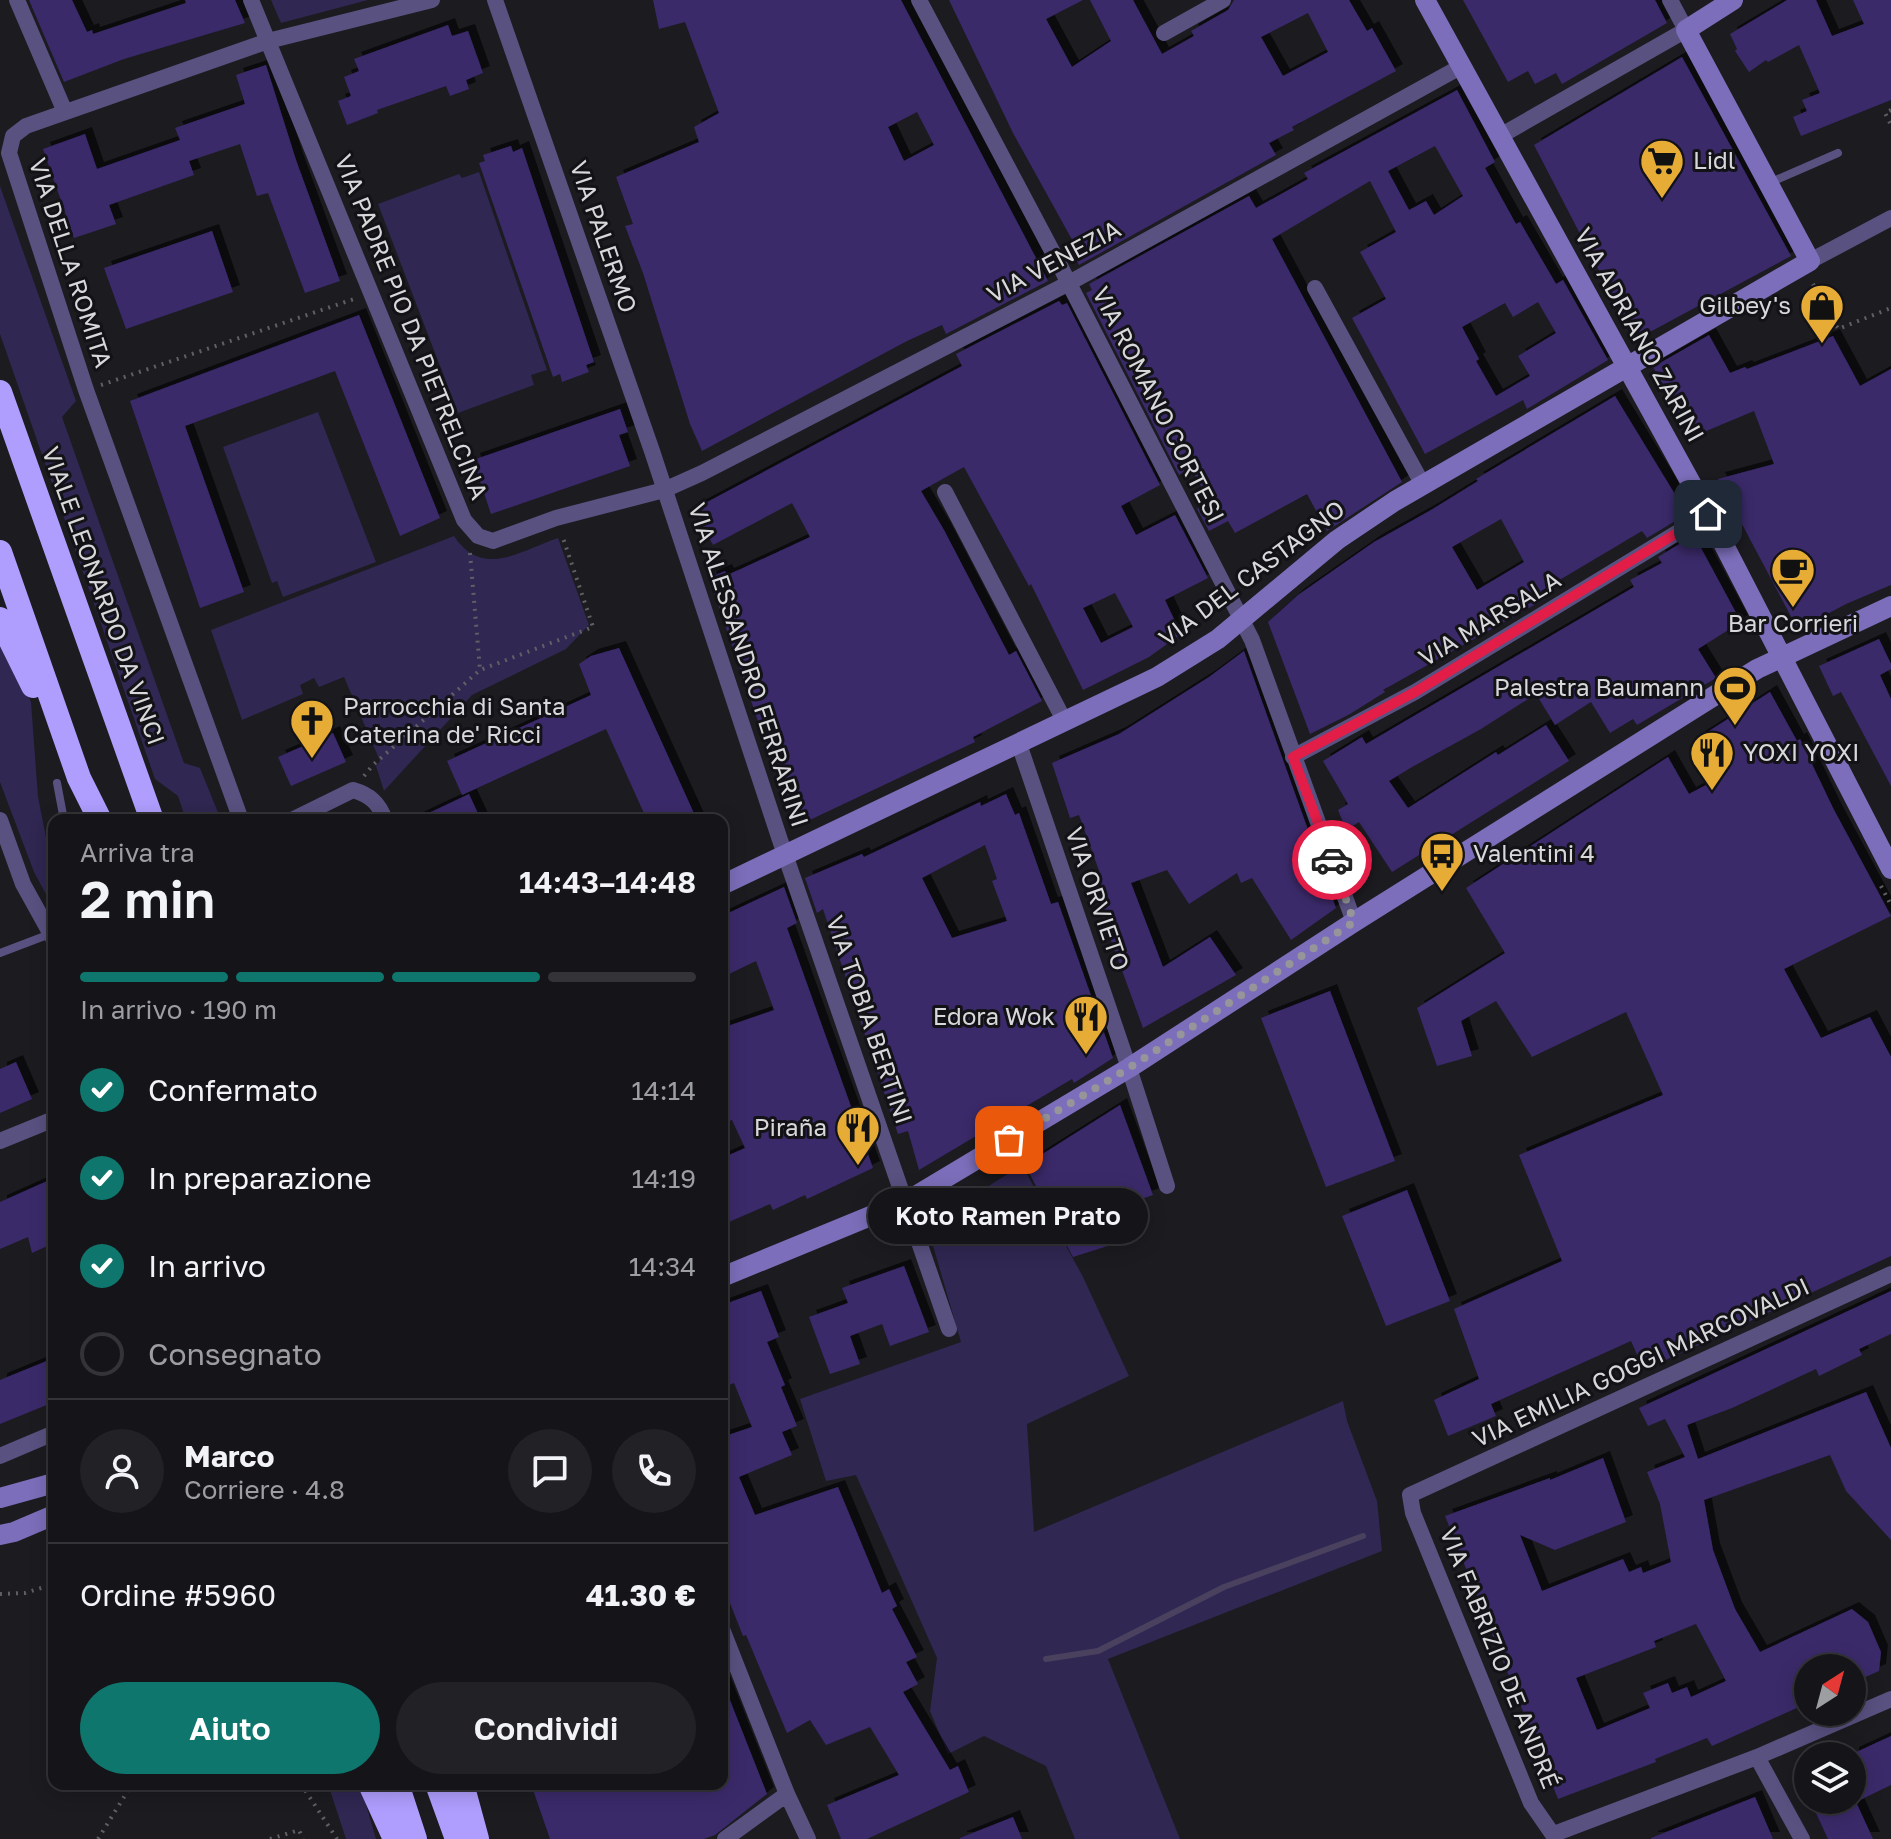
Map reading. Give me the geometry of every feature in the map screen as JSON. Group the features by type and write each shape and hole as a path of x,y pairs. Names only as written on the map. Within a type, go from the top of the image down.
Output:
{"highway":[{"name":"VIALE LEONARDO DA VINCI","path":"0,392 150,814"},
{"path":"0,552 68,780 95,814"},
{"path":"0,619 68,780 89,814"},
{"path":"134,766 158,814"},
{"path":"371,1790 386,1839"},
{"path":"371,1790 395,1839"},
{"path":"399,1790 415,1839"},
{"path":"439,1790 457,1839"},
{"path":"464,1790 477,1839"}],"street":[{"path":"17,0 65,112"},
{"name":"VIA PADRE PIO DA PIETRELCINA","path":"251,0 464,520 478,536 493,541 556,518 664,490"},
{"name":"VIA DELLA ROMITA","path":"239,814 86,390 9,153 13,136 26,126 268,41 432,0"},
{"name":"VIA PALERMO","path":"495,0 664,490"},
{"name":"VIA ROMANO CORTESI","path":"919,0 1069,283 1252,640 1354,922"},
{"path":"1164,33 1223,0"},
{"name":"VIA ADRIANO ZARINI","path":"1425,0 1708,514 1891,869"},
{"path":"1670,0 1768,184 1808,268 1891,218"},
{"path":"1500,136 1733,0"},
{"name":"VIA VENEZIA","path":"664,490 1069,283 1462,66"},
{"name":"VIA DEL CASTAGNO","path":"728,882 1157,677 1218,639 1337,540 1423,485 1627,365 1808,268"},
{"path":"1315,288 1423,485"},
{"name":"VIA ALESSANDRO FERRARINI","path":"664,490 786,855"},
{"path":"945,492 1065,722"},
{"name":"VIA MARSALA","path":"1293,757 1415,692 1708,514"},
{"path":"728,1275 907,1201 1129,1068 1354,922 1782,656 1891,606"},
{"name":"VIA ORVIETO","path":"1019,744 1167,1186"},
{"path":"304,814 353,790 372,798 383,814"},
{"path":"0,820 23,884 48,930"},
{"name":"VIA TOBIA BERTINI","path":"786,855 949,1329"},
{"path":"0,1141 48,1121"},
{"name":"VIA EMILIA GOGGI MARCOVALDI","path":"1410,1495 1891,1274"},
{"path":"0,1456 48,1436"},
{"path":"0,1498 48,1485"},
{"name":"VIA FABRIZIO DE ANDRÉ","path":"1410,1495 1413,1513 1531,1803 1555,1837"},
{"path":"0,1535 48,1518"},
{"path":"728,1644 808,1839"},
{"path":"1555,1837 1757,1757 1891,1699"},
{"path":"1757,1757 1802,1839"},
{"path":"725,1839 787,1794"}],"lane":[{"path":"1768,184 1838,153"},
{"path":"65,814 68,780"},
{"path":"0,953 48,938"}],"path":[{"path":"1891,110 1885,113 1891,125"},
{"path":"1808,268 1838,329 1891,308"},
{"path":"86,390 371,293"},
{"path":"353,790 373,765 480,670 593,627 556,518"},
{"path":"478,536 470,554 480,670"},
{"path":"0,1594 25,1593 48,1586"},
{"path":"98,1839 128,1790"},
{"path":"305,1790 337,1839"},
{"path":"270,1839 299,1830 303,1839"}],"shaded area":[{"path":"271,0 368,0 281,23"},
{"path":"479,172 547,370 531,375 534,385 458,413 378,204 459,174 462,178"},
{"path":"0,186 76,401 62,417 184,763 200,768 219,814 184,814 178,796 155,779 0,334"},
{"path":"318,412 376,562 283,597 277,581 272,583 223,447"},
{"path":"454,536 465,549 489,559 516,554 558,538 589,625 566,649 472,695 384,791 376,766 380,761 344,677 319,687 314,678 300,685 303,694 242,720 211,630"},
{"path":"0,634 31,702 38,797 48,848 48,898 34,872 0,782"},
{"path":"1022,1165 1083,1277 1129,1376 1027,1424 1034,1532 1343,1401 1347,1421 1377,1501 1382,1551 1108,1659 1180,1839 1075,1839 1046,1766 984,1736 948,1754 930,1711 937,1658 856,1475 826,1481 800,1399 961,1342 927,1225"},
{"path":"330,1790 362,1790 376,1839 346,1839"}],"building":[{"path":"29,0 72,0 87,32 92,30 93,34 186,3 185,0 235,0 245,23 124,59 64,82"},
{"path":"653,0 901,0 1048,281 946,334 942,325 907,341 702,451 690,424 643,273 625,226 633,224 616,177 699,142 694,127 719,113 685,22 659,29","holes":["917,112 934,145 904,161 888,127"]},
{"path":"949,0 1083,0 1046,19 1072,67 1111,41 1090,0 1133,0 1162,54 1194,36 1191,31 1228,10 1234,0 1349,0 1367,31 1372,28 1396,71 1292,127 1294,130 1269,143 1276,155 1079,265 1070,248 1075,245 1013,133","holes":["1308,13 1328,52 1283,76 1261,37"]},
{"path":"1463,0 1655,0 1667,23 1562,84 1556,73 1535,84 1528,71 1508,82"},
{"path":"1787,0 1816,0 1832,36 1864,24 1853,0 1891,0 1891,100 1801,136 1793,117 1807,111 1802,100 1820,93 1799,45 1768,62 1766,60 1749,72 1735,51 1737,49 1730,34"},
{"path":"448,25 452,36 468,31 483,73 466,80 469,89 450,96 446,86 377,110 378,113 347,125 338,101 351,96 344,77 359,71 354,59"},
{"name":"Lidl","path":"1682,57 1791,256 1635,340 1534,145"},
{"path":"266,65 296,160 340,281 305,293 268,193 257,196 240,144 189,161 194,175 109,205 116,224 74,238 43,149 85,134 97,169 180,140 175,128 245,104 236,75"},
{"path":"1457,90 1495,162 1485,168 1516,224 1520,222 1556,284 1563,280 1608,360 1527,409 1523,400 1425,454 1352,318 1386,299 1360,252 1396,232 1370,181 1272,239 1402,482 1327,531 1307,494 1235,533 1228,521 1209,531 1197,509 1210,502 1193,472 1189,474 1187,470 1179,475 1086,293 1092,290 1089,284 1249,196 1256,208 1308,179 1304,173","holes":["1435,146 1463,196 1434,215 1426,201 1409,210 1388,171","1538,302 1556,333 1518,356 1530,376 1496,396 1476,361 1479,359 1462,327 1505,303 1513,317"]},
{"path":"511,146 513,152 522,148 594,362 586,365 589,372 562,382 560,374 553,377 479,163 485,161 483,155"},
{"path":"212,231 233,292 126,329 104,268"},
{"path":"1059,301 1062,305 1067,303 1160,485 1121,506 1136,535 1175,515 1208,578 1165,600 1181,634 1149,657 1083,690 1031,584 1029,586 964,467 921,491 1009,655 1016,651 1042,701 973,737 975,742 797,826 709,578 725,571 727,575 810,537 792,503 713,545 694,509 962,366 956,354","holes":["1115,593 1133,627 1101,643 1083,608"]},
{"path":"359,315 440,518 400,536 335,371 185,426 244,592 200,608 130,401"},
{"path":"1709,335 1730,373 1833,336 1860,386 1891,369 1891,585 1801,628 1795,624 1718,479 1774,464 1754,411 1692,437 1653,367"},
{"path":"1615,396 1687,514 1647,538 1642,531 1541,591 1545,599 1383,690 1385,692 1350,714 1310,734 1268,622 1298,595 1374,542 1478,481 1476,479","holes":["1501,519 1524,562 1477,590 1452,547"]},
{"path":"620,409 628,432 619,435 630,466 491,514 473,460"},
{"path":"1694,535 1741,622 1698,649 1716,678 1637,725 1633,719 1610,733 1591,702 1555,725 1536,694 1412,767 1389,781 1408,808 1496,752 1498,755 1546,725 1569,761 1392,872 1359,822 1346,830 1338,810 1348,804 1323,761 1362,737 1366,744 1634,587 1630,580 1662,563 1658,557"},
{"path":"1879,639 1891,664 1891,669 1880,675 1891,699 1891,786 1841,692 1833,696 1819,666"},
{"path":"619,648 694,814 644,814 606,729 462,795 447,761 591,695 579,664 591,656"},
{"path":"1244,651 1336,908 1291,940 1252,878 1241,883 1237,873 1189,904 1167,870 1131,883 1163,967 1210,937 1236,975 1143,1028 1090,883 1102,879 1079,815 1070,818 1052,763 1119,734"},
{"path":"1770,692 1797,741 1800,739 1891,916 1784,969 1821,1038 1870,1017 1891,1057 1891,1256 1644,1370 1631,1341 1491,1404 1496,1416 1448,1436 1434,1400 1479,1379 1454,1309 1562,1261 1519,1155 1663,1095 1626,1012 1532,1057 1496,1001 1461,1021 1472,1056 1437,1066 1417,1008 1505,953 1466,888 1668,757 1689,794 1723,776 1698,738"},
{"name":"Parrocchia di Santa Caterina de' Ricci","path":"333,733 346,762 291,786 278,757"},
{"path":"469,794 478,814 427,814"},
{"path":"1006,794 1015,815 1019,813 1051,904 1058,902 1113,1058 919,1170 908,1131 898,1134 823,909 817,913 805,878 862,854 864,857 980,802 981,806","holes":["985,845 997,879 992,881 1007,921 952,938 922,878"]},
{"path":"784,887 797,923 787,928 873,1168 807,1199 805,1195 773,1210 770,1204 728,1222 728,1155 745,1148 732,1120 728,1122 728,1026 774,1010 756,961 728,975 728,913"},
{"path":"1330,991 1395,1161 1326,1187 1261,1018"},
{"path":"16,1062 32,1099 0,1113 0,1069"},
{"path":"1120,1105 1153,1195 1127,1204 1139,1236 1073,1257 1025,1165"},
{"path":"48,1181 48,1246 32,1253 28,1237 0,1249 0,1202"},
{"path":"1407,1190 1450,1301 1386,1326 1342,1216"},
{"path":"904,1266 929,1332 890,1346 882,1324 850,1336 860,1364 830,1374 809,1317 848,1303 842,1288"},
{"path":"761,1291 779,1337 767,1342 785,1385 781,1387 797,1426 782,1432 792,1455 739,1477 755,1515 838,1487 882,1593 889,1589 897,1606 892,1609 917,1657 906,1662 918,1684 903,1692 950,1770 958,1766 969,1792 867,1839 841,1839 827,1805 899,1775 870,1727 826,1745 810,1720 787,1733 728,1598 728,1435 752,1427 734,1383 728,1386 728,1303"},
{"path":"1891,1291 1891,1334 1859,1349 1862,1355 1819,1376 1816,1369 1687,1425 1698,1459 1866,1392 1891,1448 1891,1540 1846,1491 1830,1455 1704,1500 1713,1550 1735,1609 1760,1652 1852,1609 1868,1622 1881,1652 1879,1671 1866,1677 1866,1654 1794,1654 1794,1709 1712,1746 1707,1738 1655,1759 1656,1762 1558,1799 1445,1516 1603,1458 1626,1522 1555,1550 1520,1535 1542,1591 1623,1559 1629,1572 1641,1567 1643,1573 1671,1562 1660,1504 1647,1472 1685,1457 1665,1419 1648,1426 1639,1408","holes":["1696,1624 1726,1681 1691,1697 1687,1687 1672,1693 1668,1683 1643,1693 1650,1708 1597,1730 1576,1678 1656,1647 1654,1641"]},
{"path":"48,1360 48,1404 0,1424 0,1380"},
{"path":"728,1695 767,1794 715,1835 704,1839 550,1839 533,1790 728,1790"},
{"path":"1891,1736 1891,1785 1866,1797 1866,1748"},
{"path":"1755,1797 1773,1839 1651,1839 1651,1838"},
{"path":"1816,1814 1862,1814 1873,1839 1828,1839"},
{"path":"1013,1817 1022,1839 960,1839 960,1838"}],"waterway":[{"path":"1046,1659 1098,1651 1224,1587 1363,1536"}],"way so far":[{"path":"1009,1140 1129,1068 1354,922 1332,860"}],"place":[{"name":"Lidl","path":"1662,200"},
{"name":"Gilbey's","path":"1822,345"},
{"name":"Bar Corrieri","path":"1793,609"},
{"name":"Palestra Baumann","path":"1735,727"},
{"name":"Parrocchia di Santa Caterina de' Ricci","path":"312,760"},
{"name":"YOXI YOXI","path":"1712,792"},
{"name":"Valentini 4","path":"1442,893"},
{"name":"Edora Wok","path":"1086,1056"},
{"name":"Koto Ramen Prato","path":"1009,1140"},
{"name":"Piraña","path":"858,1167"}],"route":[{"path":"1332,860 1293,757 1415,692 1708,514"}]}
